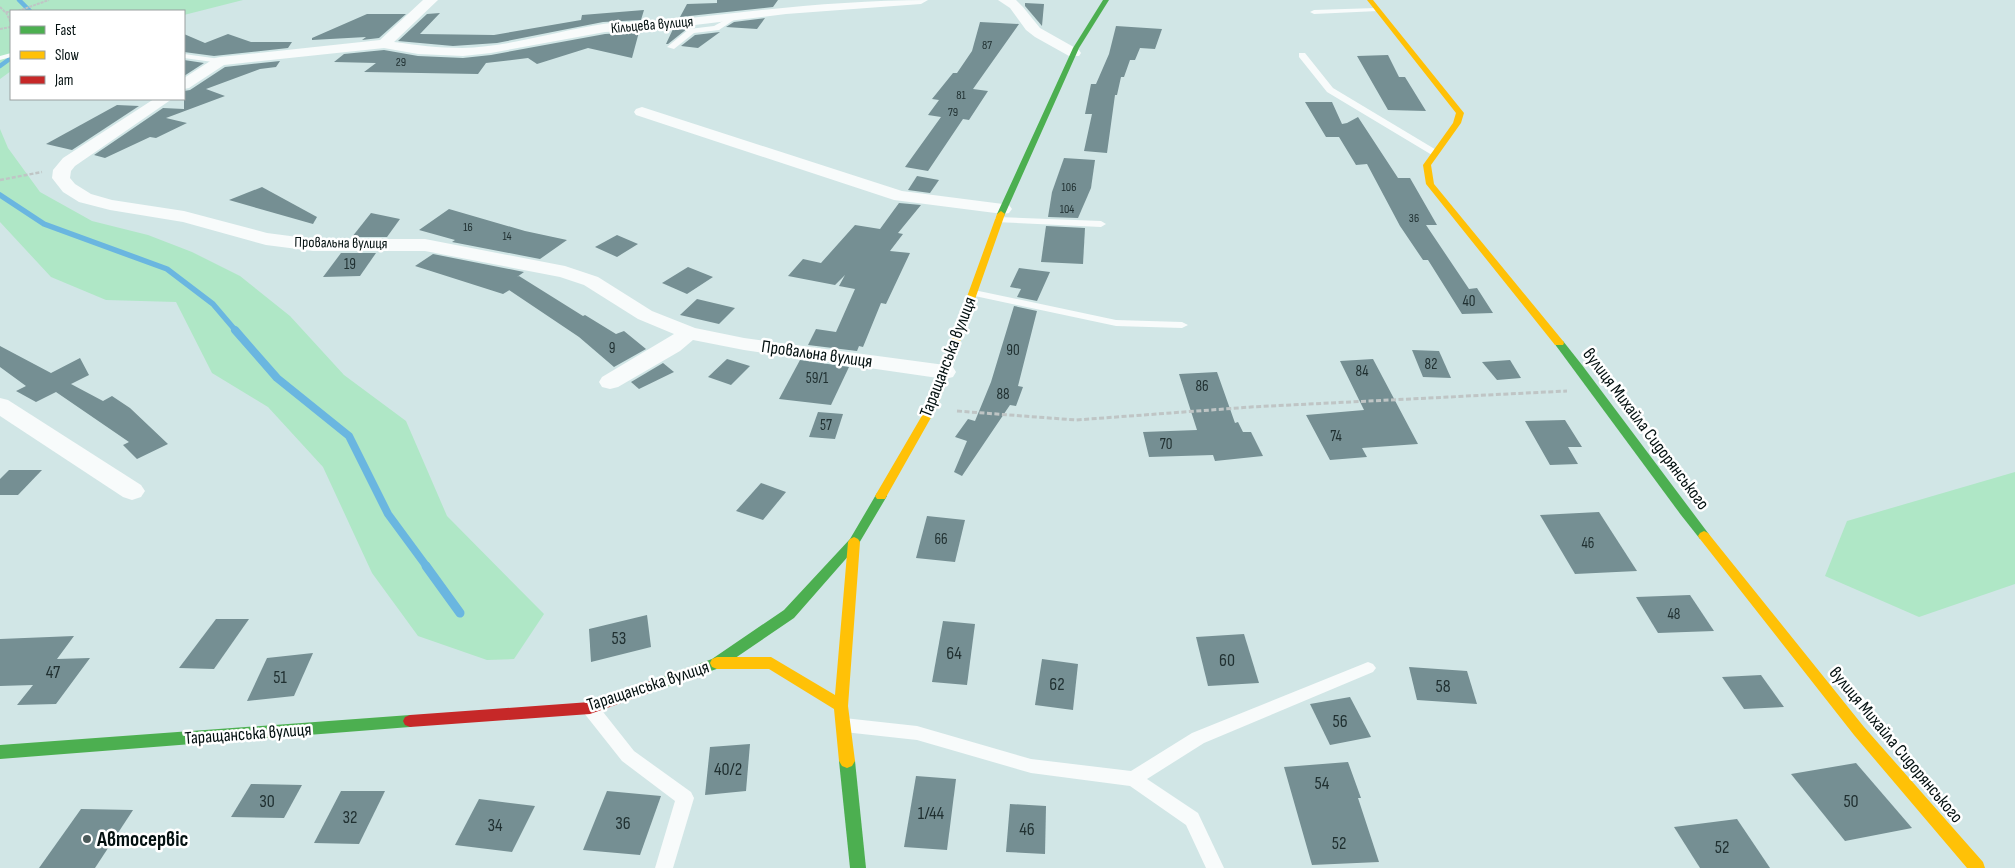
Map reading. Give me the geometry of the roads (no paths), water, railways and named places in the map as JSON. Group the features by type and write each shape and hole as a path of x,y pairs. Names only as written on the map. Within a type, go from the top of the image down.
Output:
{"street":[{"path":"384,44 403,24 431,0"},
{"name":"Кільцева вулиця","path":"220,61 384,44 418,50 463,52 491,50 605,28 661,25 786,10 921,0"},
{"path":"1005,0 1015,4 1034,30 1074,53"},
{"name":"Таращанська вулиця","path":"0,752 590,708 717,663 789,614 854,542 932,407 1000,214 1074,53 1106,0"},
{"name":"вулиця Михайла Сидорянського","path":"1373,5 1460,113 1457,124 1427,165 1430,184 1597,390 1661,482 1859,731 1977,868"},
{"path":"185,84 220,61"},
{"name":"Провальна вулиця","path":"163,100 70,162 62,170 61,178 69,188 85,198 110,205 184,217 266,239 313,245 425,245 565,272 591,281 645,315 665,325 689,333 744,344 945,372"},
{"path":"642,112 900,196 1000,214"},
{"path":"610,382 672,346 689,333"},
{"path":"0,405 132,491"},
{"path":"854,542 841,706 858,868"},
{"path":"717,663 771,663 841,706"}],"lane":[{"path":"1314,12 1373,5"},
{"path":"670,47 692,32 716,28 734,17"},
{"path":"1302,55 1330,90 1435,154"},
{"path":"185,56 220,61"},
{"path":"1000,214 1101,224"},
{"path":"974,292 1116,323 1182,325"},
{"path":"1133,779 1198,738 1368,668"},
{"path":"590,708 628,756 685,798 664,868"},
{"path":"844,725 917,733 1031,766 1133,779 1192,819 1215,868"}],"waterway":[{"path":"19,0 29,10"},
{"path":"0,66 10,59"},
{"path":"0,195 44,224 167,269 213,304 236,331"},
{"path":"235,330 277,378 349,436 388,514 427,567"},
{"path":"426,566 460,613"}],"place":[{"name":"Автосервіс","path":"87,839"}]}
